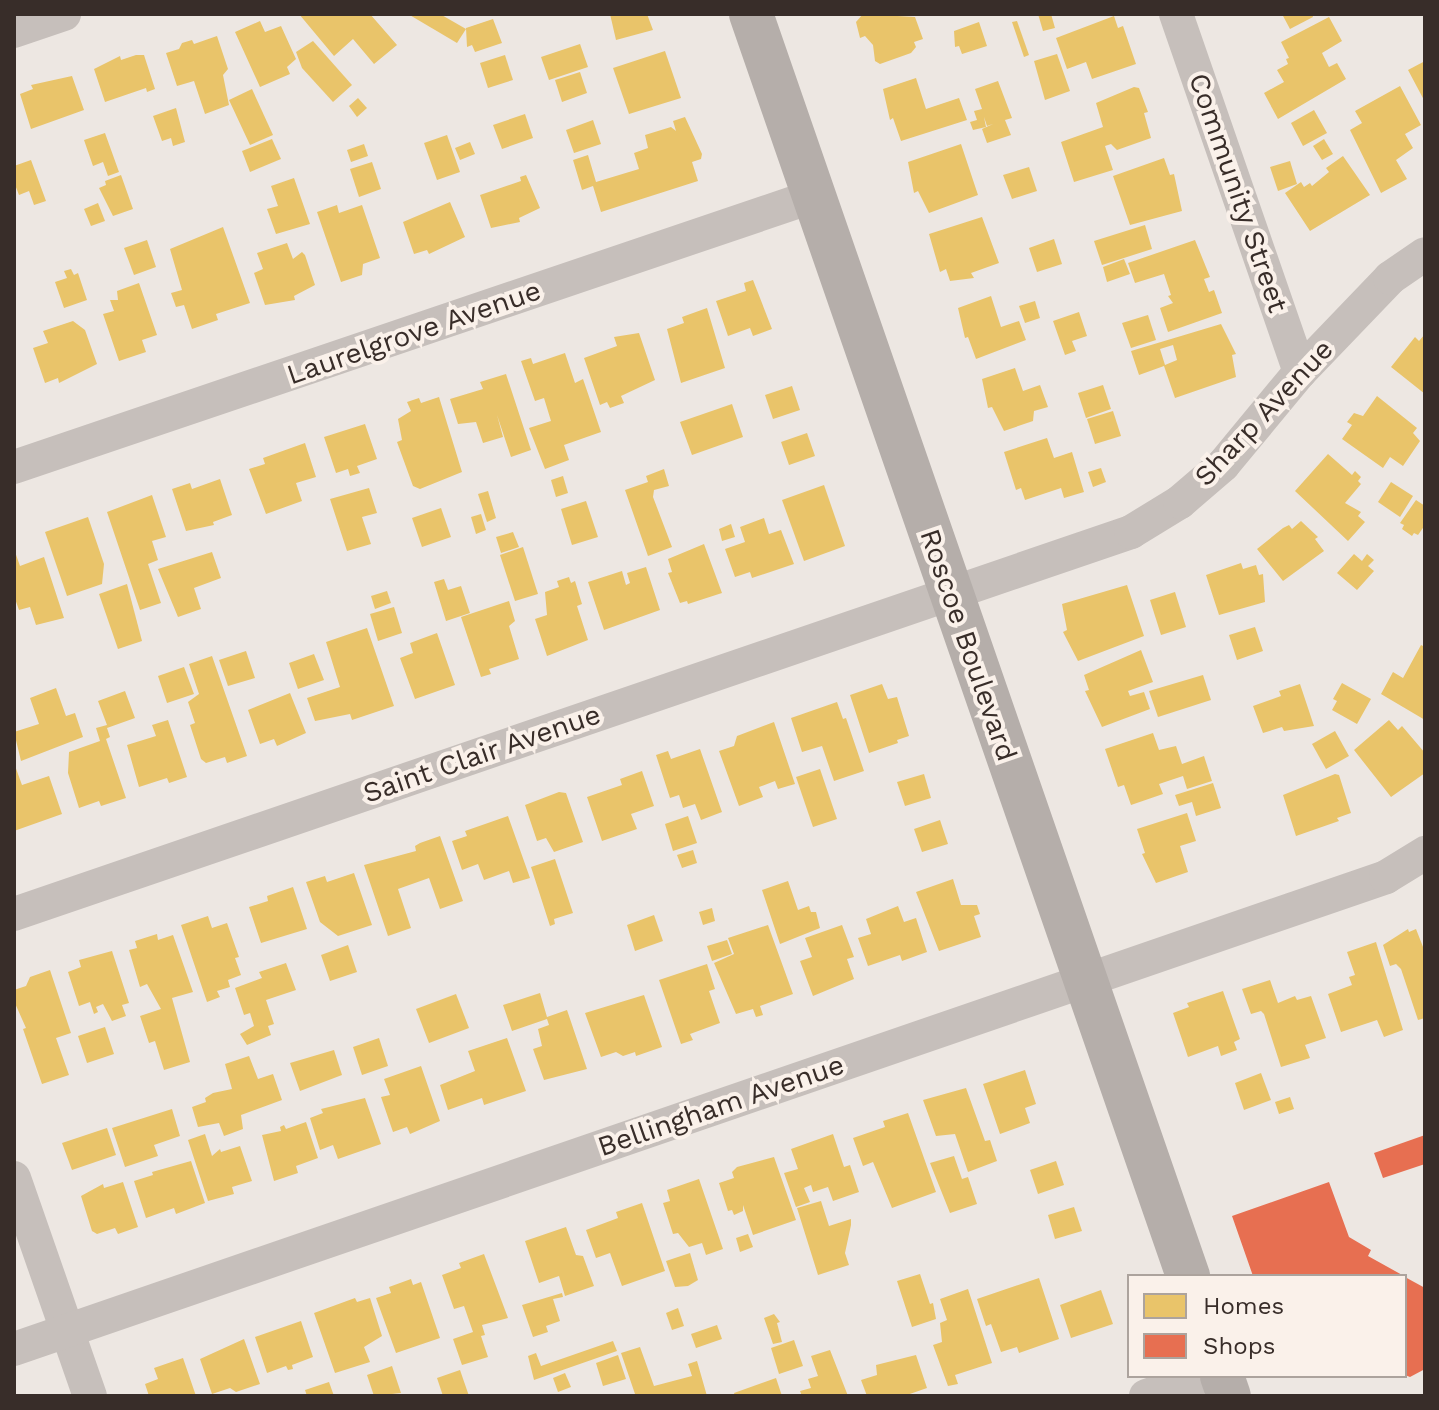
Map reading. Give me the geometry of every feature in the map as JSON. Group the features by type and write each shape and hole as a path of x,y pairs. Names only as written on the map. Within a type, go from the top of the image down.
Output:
{"main road":[{"name":"Roscoe Boulevard","path":"751,14 1187,1274"}],"street":[{"path":"14,31 64,14"},
{"name":"Community Street","path":"1176,14 1300,372"},
{"name":"Laurelgrove Avenue","path":"14,467 814,196"},
{"name":"Sharp Avenue","path":"950,595 1131,532 1173,506 1223,465 1300,372 1390,278 1425,254"},
{"name":"Saint Clair Avenue","path":"14,914 950,595"},
{"name":"Bellingham Avenue","path":"14,1349 1386,877 1425,853"},
{"path":"14,1178 90,1396"},
{"path":"1146,1396 1198,1378"}],"building: Homes":[{"path":"299,14 370,14 397,45 374,64 353,39 334,56"},
{"path":"408,14 440,14 466,29 457,43"},
{"path":"610,14 647,14 653,30 616,40"},
{"path":"863,14 915,17 923,39 914,42 916,47 911,53 880,64 875,61 873,45 865,36 860,38 856,22"},
{"path":"1038,14 1051,14 1055,28 1043,31"},
{"path":"1282,14 1312,14 1313,17 1290,29"},
{"path":"1114,16 1118,28 1123,26 1136,64 1092,79 1086,62 1067,69 1056,38"},
{"path":"1329,17 1342,41 1322,53 1329,67 1337,63 1346,79 1278,119 1264,93 1284,82 1277,70 1288,64 1286,59 1289,58 1281,42"},
{"path":"493,19 502,43 475,52 472,45 467,47 466,28"},
{"path":"260,21 265,32 281,26 296,59 287,67 290,74 260,87 235,32"},
{"path":"1017,21 1029,55 1024,57 1012,22"},
{"path":"979,22 987,46 962,54 959,46 955,47 954,31"},
{"path":"217,36 228,69 223,75 229,105 205,114 194,81 177,86 166,53 179,49 182,43 192,40 194,44"},
{"path":"313,41 352,85 333,102 302,68 296,52"},
{"path":"580,44 588,67 549,80 541,57"},
{"path":"665,51 681,98 629,114 613,68"},
{"path":"1057,54 1070,91 1045,100 1034,61"},
{"path":"144,55 155,89 147,92 146,88 105,102 94,69 120,56 121,60"},
{"path":"505,55 513,80 488,88 480,63"},
{"path":"1425,61 1425,102 1408,70"},
{"path":"580,72 587,93 562,102 555,80"},
{"path":"72,76 84,110 31,129 20,94 33,89 31,85"},
{"path":"916,78 926,109 959,98 967,120 901,141 893,118 890,120 883,89"},
{"path":"998,81 1012,118 1005,120 1011,135 987,143 982,129 993,124 987,126 984,117 986,127 973,130 970,122 977,120 974,111 982,109 975,89"},
{"path":"1400,86 1421,125 1405,134 1413,148 1396,160 1407,179 1381,193 1350,130 1362,123 1355,111"},
{"path":"1134,87 1139,88 1148,112 1144,113 1151,138 1117,150 1111,144 1105,146 1113,170 1074,182 1061,142 1103,127 1096,103"},
{"path":"252,89 273,135 250,145 229,100"},
{"path":"358,98 367,108 357,117 349,106"},
{"path":"176,108 185,142 173,146 171,138 162,141 153,116"},
{"path":"1314,110 1327,133 1303,146 1291,123"},
{"path":"525,114 533,138 502,149 493,125"},
{"path":"685,117 702,154 701,159 692,162 698,181 601,212 593,186 582,190 573,160 588,155 596,182 639,169 634,153 648,148 645,135 671,127 676,131 673,121"},
{"path":"593,120 601,144 574,153 566,130"},
{"path":"105,133 119,172 108,176 103,162 93,166 84,140"},
{"path":"447,135 460,172 437,180 424,143"},
{"path":"272,139 281,159 250,172 242,151"},
{"path":"1324,139 1333,154 1322,160 1313,146"},
{"path":"470,142 475,154 460,160 455,148"},
{"path":"364,144 368,156 351,162 347,150"},
{"path":"961,144 978,195 929,213 918,191 914,193 908,162"},
{"path":"1343,156 1370,195 1310,231 1285,193 1301,182 1304,187 1310,183 1312,186 1329,172 1326,168"},
{"path":"1164,158 1170,175 1174,174 1182,211 1130,225 1113,176"},
{"path":"31,160 46,201 34,205 29,191 19,195 14,182 14,166"},
{"path":"1290,161 1297,184 1278,191 1270,167"},
{"path":"372,162 381,189 359,197 350,169"},
{"path":"1029,167 1037,191 1012,199 1003,175"},
{"path":"121,175 133,209 113,216 99,188 106,185 105,181"},
{"path":"526,175 540,208 519,218 520,222 491,228 480,195 521,181 520,177"},
{"path":"294,178 310,224 276,234 267,209 278,206 271,186"},
{"path":"450,202 465,237 429,254 427,250 414,254 403,222"},
{"path":"98,203 105,221 91,226 84,209"},
{"path":"337,205 339,213 362,205 380,258 363,264 362,275 341,282 317,212"},
{"path":"982,217 999,263 971,273 974,278 950,281 946,269 940,272 929,234"},
{"path":"1145,225 1152,249 1102,265 1094,241"},
{"path":"223,227 250,303 216,314 218,320 192,329 184,305 176,307 171,293 182,290 170,249"},
{"path":"1054,239 1062,264 1037,272 1029,248"},
{"path":"147,240 156,267 134,275 124,248"},
{"path":"1195,240 1210,277 1204,279 1209,292 1214,290 1222,313 1168,332 1160,308 1173,303 1168,296 1171,295 1164,274 1135,283 1128,263"},
{"path":"287,243 293,259 302,252 305,255 315,285 294,296 295,300 265,305 254,273 263,269 257,253"},
{"path":"1124,259 1130,274 1107,282 1103,267"},
{"path":"71,269 74,275 78,273 87,300 64,308 55,282 67,278 64,271"},
{"path":"753,280 772,329 753,336 750,328 728,336 716,301 746,291 744,283"},
{"path":"139,283 157,335 142,340 146,352 119,361 103,314 114,311 110,300 118,300 117,291"},
{"path":"991,296 1001,327 1019,321 1026,340 976,359 968,337 965,338 958,308"},
{"path":"1035,301 1040,318 1025,323 1019,306"},
{"path":"707,308 725,368 681,383 667,329 684,323 682,317"},
{"path":"1079,312 1087,336 1072,341 1076,351 1065,355 1053,321"},
{"path":"1148,315 1156,340 1131,348 1122,323"},
{"path":"73,321 85,330 97,364 59,383 58,378 45,383 33,348 48,343 43,331"},
{"path":"1221,324 1236,354 1232,355 1236,377 1175,398 1164,366 1139,375 1131,351","holes":["1173,345 1177,360 1165,365 1160,349"]},
{"path":"639,333 655,380 621,396 624,403 610,408 607,402 600,405 584,358 617,346 614,337"},
{"path":"1425,334 1425,394 1391,367 1415,337 1419,341"},
{"path":"565,353 575,383 583,379 601,432 564,445 569,460 545,469 529,428 551,421 544,398 535,401 521,361 531,358 533,364"},
{"path":"1015,368 1023,391 1040,385 1048,407 1034,411 1033,421 1004,431 992,407 988,408 982,379"},
{"path":"506,374 531,450 511,457 497,415 503,437 483,443 476,422 458,424 450,399 483,389 480,382"},
{"path":"1103,385 1111,409 1086,418 1078,393"},
{"path":"792,386 800,410 773,419 765,395"},
{"path":"1377,396 1417,428 1413,433 1420,441 1403,466 1390,457 1383,468 1342,439 1352,425 1347,422 1354,413 1363,416"},
{"path":"439,397 462,472 420,489 413,486 397,442 402,440 398,419 411,411 407,402 419,398 421,403"},
{"path":"732,404 743,437 692,455 680,422"},
{"path":"1113,411 1121,436 1095,444 1087,419"},
{"path":"365,424 377,459 357,466 360,473 350,476 348,469 336,473 324,437"},
{"path":"807,433 815,456 789,465 781,442"},
{"path":"1047,438 1054,458 1072,452 1084,492 1064,498 1061,488 1025,500 1021,488 1016,490 1004,452"},
{"path":"305,443 316,477 296,483 302,501 266,514 249,469 265,464 263,458"},
{"path":"1328,454 1352,475 1355,471 1361,477 1358,481 1361,484 1345,503 1361,512 1358,516 1365,522 1348,541 1295,491"},
{"path":"1101,468 1106,482 1093,487 1088,472"},
{"path":"664,469 669,486 654,490 653,497 672,547 648,556 625,490 648,482 646,476"},
{"path":"563,476 568,493 556,497 551,480"},
{"path":"220,479 232,515 213,522 214,525 186,531 172,489 190,483 192,489"},
{"path":"1391,482 1413,496 1400,517 1378,502"},
{"path":"824,485 845,546 804,561 782,500"},
{"path":"369,488 377,513 362,517 371,544 347,551 330,499"},
{"path":"488,491 496,518 487,522 478,494"},
{"path":"152,495 166,537 152,541 158,560 148,564 161,603 140,610 107,512"},
{"path":"1416,500 1425,506 1425,525 1418,535 1414,533 1412,536 1402,529 1404,525 1400,523"},
{"path":"586,501 598,537 572,545 561,509"},
{"path":"441,508 451,537 422,547 412,518"},
{"path":"481,514 486,530 476,534 471,517"},
{"path":"88,517 104,564 102,584 67,596 45,532"},
{"path":"764,518 769,534 781,530 794,564 752,578 750,572 735,577 725,549 745,542 740,527"},
{"path":"1301,521 1318,537 1315,539 1324,551 1283,581 1257,549 1283,528 1289,525 1292,529"},
{"path":"731,524 735,537 722,541 719,529"},
{"path":"513,532 519,547 501,553 496,537"},
{"path":"704,544 722,593 688,604 687,601 680,603 668,573 672,572 668,559"},
{"path":"523,547 538,594 515,601 500,555"},
{"path":"14,549 20,566 44,557 64,618 36,625 30,607 19,610 14,596"},
{"path":"212,552 221,578 194,588 201,609 178,617 158,569"},
{"path":"1354,554 1362,561 1367,554 1374,560 1368,566 1374,571 1357,590 1337,573"},
{"path":"1241,563 1243,569 1256,565 1259,575 1263,574 1265,602 1219,615 1206,575"},
{"path":"646,567 660,610 604,630 588,582 622,571 626,585 630,583 627,573"},
{"path":"569,577 571,583 575,581 582,604 577,606 588,640 547,656 535,619 547,615 545,592 559,587 557,581"},
{"path":"444,579 448,590 461,586 470,613 446,621 434,582"},
{"path":"127,584 142,641 118,649 99,594"},
{"path":"1127,585 1144,636 1078,661 1063,632 1067,630 1062,604"},
{"path":"387,591 391,603 375,609 371,596"},
{"path":"1175,592 1186,627 1161,635 1150,600"},
{"path":"509,601 515,621 509,626 519,659 489,669 491,674 481,677 461,617"},
{"path":"394,607 402,633 378,641 370,614"},
{"path":"1255,627 1263,651 1237,660 1229,635"},
{"path":"367,628 394,706 352,720 350,714 315,721 307,698 340,687 326,642"},
{"path":"437,633 455,685 415,699 400,658 413,653 410,643"},
{"path":"1421,645 1425,647 1425,720 1381,694 1393,672 1403,678"},
{"path":"1141,650 1153,682 1128,691 1130,696 1144,692 1150,709 1102,727 1085,691 1089,690 1084,675"},
{"path":"246,651 255,678 228,686 219,660"},
{"path":"314,654 324,680 298,689 289,663"},
{"path":"212,656 247,756 227,763 225,757 206,763 201,759 190,725 195,723 188,702 199,694 189,664"},
{"path":"184,667 194,694 167,703 158,676"},
{"path":"1203,675 1211,700 1158,717 1149,691"},
{"path":"1342,683 1371,699 1357,724 1332,710 1337,701 1333,699"},
{"path":"882,684 888,699 897,697 909,736 869,753 850,695"},
{"path":"1300,684 1314,726 1284,731 1282,727 1263,733 1253,706 1281,696 1279,691"},
{"path":"56,688 66,716 75,713 83,737 21,761 14,732 39,724 30,698"},
{"path":"125,691 135,718 107,728 110,737 106,739 126,798 101,806 99,801 79,808 68,773 69,752 100,741 96,728 107,725 98,701"},
{"path":"290,693 306,733 277,746 274,739 260,744 248,710"},
{"path":"837,702 843,719 846,718 864,771 834,781 822,746 802,752 791,718"},
{"path":"168,720 187,777 169,783 167,778 139,787 127,745 156,736 152,725"},
{"path":"1389,720 1398,730 1402,726 1425,753 1425,773 1391,797 1354,750"},
{"path":"774,722 795,784 778,789 775,781 759,787 763,797 739,806 719,751 734,746 737,736"},
{"path":"1335,731 1349,756 1326,769 1312,744"},
{"path":"1153,733 1159,750 1176,746 1182,764 1204,756 1212,781 1187,789 1183,776 1159,784 1163,794 1131,805 1124,785 1118,787 1105,749"},
{"path":"700,749 722,812 701,820 695,804 683,808 679,795 670,798 656,755 668,751 671,759"},
{"path":"14,763 22,785 49,776 62,814 14,831"},
{"path":"820,769 837,819 813,827 796,777"},
{"path":"642,771 654,806 631,814 637,829 602,841 587,797 622,785 620,779"},
{"path":"924,774 931,798 905,806 897,782"},
{"path":"1339,775 1351,813 1337,818 1339,821 1296,836 1283,795"},
{"path":"1213,783 1221,808 1196,816 1192,802 1179,806 1175,795"},
{"path":"559,792 566,793 583,842 554,852 546,838 537,841 525,805"},
{"path":"1187,813 1196,841 1180,846 1188,872 1156,883 1142,854 1145,853 1137,829"},
{"path":"508,816 530,878 513,883 509,871 484,880 478,864 462,870 452,841 467,836 465,831"},
{"path":"688,816 697,843 673,851 665,824"},
{"path":"940,820 948,844 922,852 914,829"},
{"path":"440,836 463,901 440,909 429,878 398,889 411,928 388,936 364,865 416,851 415,846"},
{"path":"693,850 697,863 682,868 677,855"},
{"path":"555,859 573,913 554,919 555,924 550,926 531,867"},
{"path":"354,873 372,925 338,936 320,922 306,882 325,876 327,882"},
{"path":"953,879 961,905 977,905 980,914 974,916 981,937 939,951 916,892"},
{"path":"788,881 798,910 809,906 811,912 816,912 820,928 780,944 762,890"},
{"path":"293,887 307,929 261,943 249,907 268,901 267,896"},
{"path":"898,906 904,922 916,918 927,952 902,961 900,955 868,966 858,938 871,934 866,919"},
{"path":"712,908 715,921 703,925 699,912"},
{"path":"654,915 663,941 635,951 627,925"},
{"path":"208,916 212,928 227,923 239,957 235,958 241,975 228,980 230,987 217,991 220,997 207,1002 181,925"},
{"path":"768,925 793,994 760,1006 763,1015 756,1017 753,1009 736,1014 714,963 734,954 728,938"},
{"path":"842,925 854,957 847,959 854,979 813,996 800,961 812,957 805,938"},
{"path":"1408,929 1409,932 1416,929 1425,952 1425,1018 1418,1020 1401,969 1396,964 1390,966 1383,945"},
{"path":"157,934 158,940 173,935 193,992 172,998 190,1062 164,1070 155,1041 149,1043 140,1016 161,1009 147,984 140,987 129,950 137,948 135,941"},
{"path":"727,940 732,954 712,961 707,946"},
{"path":"1376,942 1403,1030 1384,1037 1377,1020 1341,1032 1328,994 1352,985 1349,977 1355,975 1347,952"},
{"path":"348,945 357,972 330,981 321,955"},
{"path":"112,951 129,1003 122,1005 126,1016 112,1021 103,1004 96,1007 98,1012 94,1014 90,1002 79,1006 68,972 81,967 79,960"},
{"path":"286,963 296,990 266,1000 274,1024 268,1026 271,1035 247,1045 240,1034 254,1026 250,1013 244,1015 235,988 262,978 259,972"},
{"path":"707,964 715,989 709,991 720,1023 690,1034 693,1040 681,1044 659,980"},
{"path":"50,970 71,1033 56,1038 69,1075 42,1084 23,1029 26,1028 14,1001 14,990 26,986 30,977"},
{"path":"1270,980 1278,1003 1295,996 1297,1000 1311,996 1326,1038 1305,1045 1310,1058 1281,1067 1264,1014 1261,1011 1251,1014 1242,989"},
{"path":"1223,991 1240,1039 1234,1042 1237,1050 1221,1056 1218,1046 1188,1057 1173,1013 1189,1007 1187,1003"},
{"path":"540,993 547,1017 567,1010 587,1069 544,1080 533,1049 542,1046 538,1029 549,1025 547,1019 512,1031 503,1005"},
{"path":"456,994 469,1028 429,1043 416,1009"},
{"path":"644,995 662,1047 636,1056 635,1052 623,1056 616,1052 601,1057 585,1013"},
{"path":"105,1027 114,1054 87,1063 78,1036"},
{"path":"379,1038 388,1066 362,1075 353,1047"},
{"path":"507,1038 526,1091 484,1105 482,1098 448,1110 440,1085 475,1071 468,1051"},
{"path":"334,1050 342,1075 300,1091 290,1063"},
{"path":"249,1056 258,1079 273,1074 282,1100 241,1115 243,1129 224,1136 219,1123 198,1127 192,1107 206,1102 205,1098 213,1093 232,1089 225,1064"},
{"path":"421,1066 440,1121 410,1134 407,1127 393,1132 381,1097 390,1095 384,1079"},
{"path":"1025,1070 1036,1104 1025,1108 1030,1123 1000,1134 983,1084"},
{"path":"1261,1073 1271,1100 1244,1110 1235,1083"},
{"path":"966,1088 985,1141 990,1140 997,1161 968,1172 955,1134 936,1136 923,1100"},
{"path":"1290,1097 1294,1109 1279,1114 1275,1102"},
{"path":"365,1098 381,1144 338,1159 333,1145 320,1150 310,1118 323,1113 321,1109"},
{"path":"172,1109 180,1136 154,1145 158,1156 125,1167 112,1128"},
{"path":"908,1113 936,1192 892,1208 873,1162 863,1166 853,1138 885,1127 883,1121"},
{"path":"306,1122 318,1158 296,1166 298,1173 274,1181 262,1135 281,1131 280,1127 284,1125 286,1129"},
{"path":"107,1128 116,1155 72,1170 62,1143"},
{"path":"205,1134 212,1156 220,1149 221,1152 240,1146 252,1181 232,1187 234,1194 208,1201 188,1140"},
{"path":"833,1134 844,1167 850,1165 859,1192 833,1201 828,1187 813,1192 811,1185 804,1188 810,1202 796,1207 784,1173 798,1169 791,1149"},
{"path":"954,1156 962,1179 968,1177 977,1204 950,1213 930,1163"},
{"path":"774,1157 796,1220 753,1235 743,1205 743,1211 734,1215 732,1210 728,1211 719,1183 734,1178 732,1172 737,1167"},
{"path":"191,1161 205,1203 176,1214 174,1208 146,1218 134,1181 153,1175 152,1172"},
{"path":"1056,1161 1064,1185 1038,1194 1030,1170"},
{"path":"699,1179 723,1249 706,1255 702,1243 689,1247 678,1233 673,1234 663,1203 670,1201 667,1190"},
{"path":"123,1182 138,1227 118,1234 115,1228 97,1234 92,1231 81,1196 103,1184 104,1188"},
{"path":"821,1201 829,1226 851,1219 851,1225 845,1253 849,1265 818,1275 797,1208"},
{"path":"642,1203 665,1271 622,1286 610,1253 596,1258 586,1230 618,1218 616,1212"},
{"path":"1074,1207 1082,1231 1055,1239 1048,1215"},
{"path":"566,1227 576,1255 583,1256 594,1286 565,1296 559,1276 539,1283 525,1241"},
{"path":"748,1234 753,1247 740,1252 736,1238"},
{"path":"690,1253 698,1280 688,1286 675,1287 666,1261"},
{"path":"484,1254 508,1318 482,1325 485,1335 481,1336 488,1357 462,1365 453,1339 473,1332 464,1306 454,1309 442,1275 461,1268 459,1263"},
{"path":"920,1274 930,1304 933,1303 936,1319 912,1327 897,1281"},
{"path":"1039,1278 1059,1339 1019,1353 1017,1347 1001,1352 991,1324 986,1326 977,1299"},
{"path":"411,1279 413,1285 421,1282 440,1338 396,1353 376,1298 391,1293 389,1287"},
{"path":"968,1289 992,1363 955,1375 958,1384 948,1386 933,1345 942,1342 940,1323 947,1320 940,1299"},
{"path":"1101,1290 1113,1324 1071,1338 1060,1305"},
{"path":"562,1293 563,1297 553,1299 560,1321 546,1326 548,1332 533,1337 522,1305"},
{"path":"355,1298 357,1302 370,1298 382,1336 364,1347 370,1362 335,1373 314,1313"},
{"path":"678,1308 684,1326 672,1330 666,1313"},
{"path":"774,1314 780,1322 777,1323 782,1342 773,1344 764,1318"},
{"path":"301,1321 313,1357 292,1365 293,1369 288,1370 286,1366 267,1373 255,1337"},
{"path":"717,1325 722,1339 696,1348 691,1334"},
{"path":"244,1339 260,1384 236,1392 230,1388 212,1394 200,1359"},
{"path":"794,1340 803,1366 779,1374 771,1348"},
{"path":"613,1341 617,1351 534,1380 528,1356 536,1353 541,1366"},
{"path":"640,1347 654,1386 692,1376 688,1364 697,1361 707,1396 635,1394 621,1353"},
{"path":"830,1350 848,1396 802,1396 800,1391 811,1388 808,1379 818,1376 811,1356"},
{"path":"618,1355 626,1379 603,1386 596,1363"},
{"path":"916,1355 927,1388 904,1396 867,1396 861,1380 877,1375 876,1365"},
{"path":"183,1358 196,1396 149,1396 145,1384 158,1379 154,1368"},
{"path":"392,1366 401,1393 374,1396 367,1375"},
{"path":"460,1370 469,1396 443,1396 437,1378"},
{"path":"565,1373 571,1387 558,1392 553,1378"},
{"path":"776,1378 782,1396 735,1396 734,1393"},
{"path":"329,1382 334,1396 307,1396 305,1390"}],"building: Shops":[{"path":"1425,1135 1425,1164 1383,1178 1374,1153"},
{"path":"1329,1182 1349,1237 1371,1250 1368,1256 1400,1274 1252,1274 1232,1216"},
{"path":"1407,1278 1425,1288 1425,1369 1407,1376"}]}
